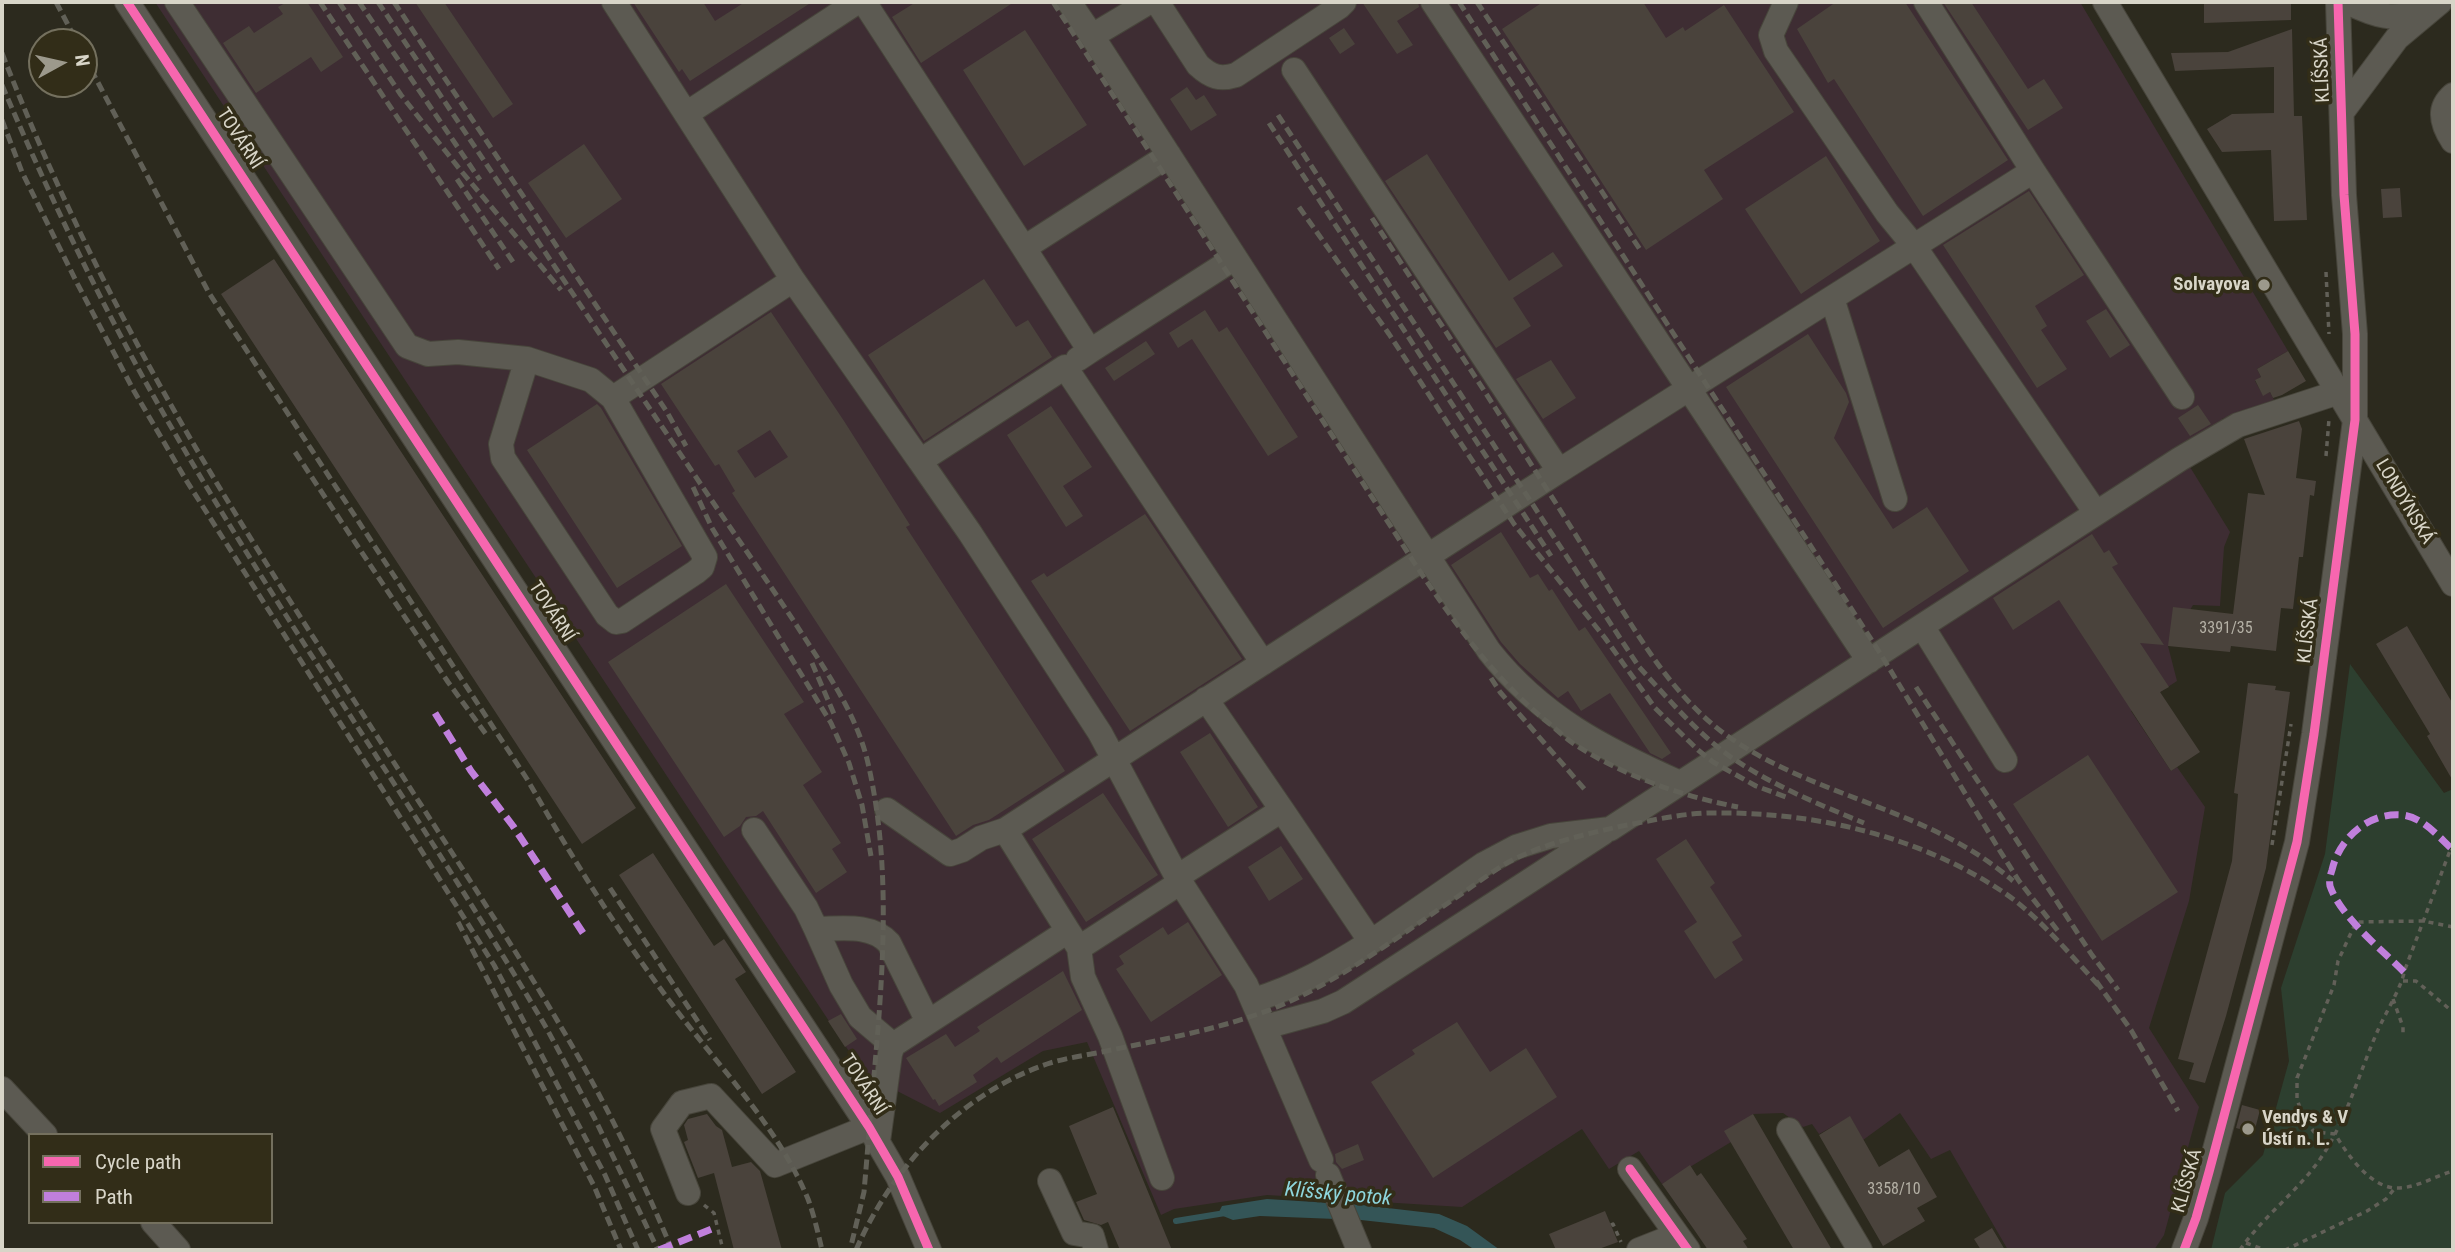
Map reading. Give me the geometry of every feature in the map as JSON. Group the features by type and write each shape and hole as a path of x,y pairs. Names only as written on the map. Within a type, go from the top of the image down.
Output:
{"street":[{"name":"TOVÁRNÍ","path":"127,2 874,1134 898,1177 929,1250"},
{"path":"177,2 407,346 428,354 458,352 527,359 591,380 613,398 705,557 702,568 628,618 616,622 607,615 503,458 501,444 527,359"},
{"path":"614,2 793,280 970,533 1100,733 1179,880 1254,1000 1354,1238"},
{"path":"864,2 1090,351"},
{"path":"1069,2 1489,651 1524,692 1557,718 1604,747 1680,783"},
{"path":"1092,36 1149,2"},
{"path":"1157,2 1199,65 1217,78 1226,78 1236,75 1344,2"},
{"path":"1433,2 1868,661"},
{"path":"1786,2 1771,35 1776,51 1887,213 1914,246 2096,513"},
{"path":"1926,2 2033,171 2182,397"},
{"name":"KLÍŠSKÁ","path":"2184,1250 2206,1183 2297,842 2314,734 2355,420 2355,334 2344,195 2338,2"},
{"path":"2347,2 2393,18 2410,15 2437,2"},
{"path":"2342,112 2397,38 2437,2"},
{"path":"687,114 842,6"},
{"path":"2114,8 2332,401 2355,420"},
{"path":"1294,70 1559,471"},
{"path":"2453,95 2443,111 2443,123 2453,141"},
{"path":"1024,248 1169,155"},
{"path":"887,810 950,853 1005,830 1559,471 2033,171"},
{"path":"920,461 1235,258"},
{"path":"613,398 793,280"},
{"path":"1832,298 1895,499"},
{"path":"1065,367 1263,663"},
{"path":"1265,1027 1323,1011 1343,1002 2180,459 2238,425 2332,401"},
{"name":"LONDÝNSKÁ","path":"2355,420 2453,584"},
{"path":"1922,626 2005,760"},
{"path":"1206,699 1371,942"},
{"path":"688,1193 663,1129 682,1103 711,1096 775,1165 874,1134 893,1045 928,1022 1179,880 1282,810"},
{"path":"1254,1000 1320,974 1484,864 1516,847 1551,836 1610,829"},
{"path":"754,830 806,908 841,985 860,1017 893,1045"},
{"path":"1005,830 1073,940 1083,977 1110,1036 1163,1178"},
{"path":"816,929 870,930 882,935 889,943 928,1022"},
{"path":"2,1089 43,1133"},
{"path":"1789,1130 1850,1247"},
{"path":"1630,1169 1682,1242 1630,1247"},
{"path":"1050,1181 1074,1233 1092,1236 1096,1250"},
{"path":"155,1224 178,1250"}],"path":[{"path":"2326,457 2332,401"},
{"path":"2271,850 2291,723"},
{"path":"2240,1250 2315,1166 2335,1134 2393,997 2403,981 2403,972 2453,848"},
{"path":"2453,927 2423,921 2356,922 2338,961 2334,985 2297,1078 2297,1099 2303,1117 2314,1132 2335,1134 2355,1163 2381,1183 2395,1188 2453,1171"},
{"path":"2403,981 2416,981 2453,1012"},
{"path":"2393,997 2403,1027 2403,1036"},
{"path":"2246,1242 2265,1250 2285,1250 2367,1211 2386,1199 2395,1188"},
{"path":"688,1193 714,1213 723,1250"},
{"path":"1611,1225 1613,1224 1630,1247"}],"shaded area":[{"path":"155,2 2080,2 2288,351 2257,369 2261,377 2255,381 2263,395 2270,392 2274,400 2222,419 2233,442 2190,467 2230,532 2224,547 2220,606 2193,605 2168,646 2177,681 2131,711 2171,771 2177,767 2205,807 2189,901 2149,1028 2199,1107 2164,1235 2154,1250 2008,1250 1950,1150 1931,1159 1900,1113 1863,1140 1850,1117 1819,1134 1812,1124 1803,1127 1783,1113 1753,1114 1731,1142 1662,1184 1639,1151 1609,1169 1582,1129 1462,1207 1267,1195 1174,1209 1161,1215 1087,1042 1043,1051 940,1113 864,1074"}],"green space":[{"path":"2350,664 2444,793 2453,789 2453,1250 2211,1250 2225,1193 2263,1155 2289,1061 2281,988 2325,854"}],"water":[{"path":"1267,1199 1362,1205 1439,1214 1467,1226 1500,1250 1475,1250 1434,1228 1361,1220 1260,1216 1233,1220 1218,1214 1222,1206"}],"building":[{"path":"287,2 307,2 343,57 321,72 311,57 256,93 223,43 249,26 254,33 283,14 278,7"},
{"path":"415,2 444,2 513,104 493,118"},
{"path":"633,2 703,2 715,21 745,2 812,2 690,81 682,69 679,72"},
{"path":"916,2 1014,2 921,63 892,17"},
{"path":"1362,2 1418,2 1419,7 1397,21 1413,45 1397,54"},
{"path":"1543,2 1643,2 1666,38 1683,27 1685,31 1724,5 1794,112 1704,170 1723,199 1646,250 1502,29"},
{"path":"1836,2 1905,2 2008,160 1923,216 1834,79 1828,83 1797,29"},
{"path":"1943,2 1971,2 2028,89 2044,79 2063,108 2028,130"},
{"path":"2204,2 2291,2 2291,20 2204,23"},
{"path":"1344,28 1355,44 1340,54 1329,38"},
{"path":"2292,29 2294,116 2302,116 2307,220 2274,221 2271,150 2222,152 2207,129 2232,114 2274,113 2274,67 2175,71 2171,53 2228,52"},
{"path":"1025,30 1087,125 1024,166 963,70"},
{"path":"1187,87 1196,100 1204,95 1217,115 1191,131 1170,99"},
{"path":"584,144 622,199 566,238 528,183"},
{"path":"1427,154 1509,281 1553,252 1563,266 1513,298 1531,326 1496,348 1385,181"},
{"path":"1826,156 1880,241 1801,294 1745,209"},
{"path":"2400,188 2402,217 2383,218 2381,189"},
{"path":"2029,191 2084,275 2035,306 2047,326 2041,330 2067,369 2037,388 1943,245"},
{"path":"274,259 636,808 582,844 221,294"},
{"path":"984,279 1016,327 1028,320 1052,357 924,441 868,355"},
{"path":"2106,309 2130,345 2110,358 2086,321"},
{"path":"1205,310 1219,332 1227,327 1298,437 1268,456 1192,339 1178,348 1169,333"},
{"path":"771,312 844,421 910,525 906,527 1065,771 989,820 973,825 956,836 732,493 735,491 719,464 715,466 661,384","holes":["770,430 788,457 755,478 737,451"]},
{"path":"1808,334 1849,402 1834,438 1893,529 1927,507 1969,571 1883,628 1726,387"},
{"path":"1146,341 1155,354 1114,381 1105,368"},
{"path":"2288,351 2306,381 2282,395 2273,398 2270,392 2263,396 2255,380 2261,377 2257,369"},
{"path":"1551,360 1576,398 1543,419 1516,379"},
{"path":"597,404 682,546 617,588 527,450"},
{"path":"2198,405 2211,424 2190,436 2178,418"},
{"path":"1051,406 1092,467 1063,486 1083,516 1066,527 1007,435"},
{"path":"2299,421 2302,429 2296,478 2316,481 2314,496 2310,495 2303,557 2299,557 2293,609 2281,608 2276,651 2231,646 2230,652 2168,646 2173,607 2233,614 2248,493 2265,495 2244,439"},
{"path":"1145,514 1242,659 1130,731 1031,581 1044,573 1047,577"},
{"path":"1501,532 1530,578 1538,574 1549,591 1552,589 1579,631 1585,627 1671,753 1662,759 1650,753 1610,693 1581,711 1568,691 1558,698 1520,664 1501,642 1451,565"},
{"path":"2092,534 2104,553 2109,550 2118,564 2112,567 2164,645 2140,643 2169,687 2160,692 2200,752 2171,771 2059,600 2013,630 1993,598"},
{"path":"726,584 804,702 784,714 822,772 803,785 841,843 832,849 847,872 816,893 763,811 756,816 746,817 740,826 724,837 608,662"},
{"path":"2407,626 2453,704 2453,781 2427,736 2430,734 2376,644"},
{"path":"2248,683 2276,686 2275,690 2290,692 2266,868 2205,1083 2189,1079 2194,1063 2178,1059 2232,861 2238,794 2234,793"},
{"path":"1210,733 1258,807 1228,827 1180,752"},
{"path":"2088,755 2178,892 2102,941 2013,804"},
{"path":"1103,793 1158,875 1086,922 1032,839"},
{"path":"1686,839 1715,883 1710,887 1742,936 1732,942 1743,960 1715,979 1684,931 1697,922 1656,859"},
{"path":"1281,846 1303,879 1269,901 1248,867"},
{"path":"653,853 714,946 724,939 746,972 735,979 796,1072 762,1094 619,875"},
{"path":"1188,922 1222,975 1151,1022 1116,969 1124,964 1119,956 1163,927 1168,935"},
{"path":"1063,971 1082,1010 1001,1063 997,1057 973,1075 977,1082 939,1106 906,1058 946,1034 955,1047 980,1031 977,1027"},
{"path":"841,1014 857,1039 845,1047 828,1021"},
{"path":"1457,1022 1490,1072 1526,1048 1557,1097 1433,1178 1371,1082 1415,1054 1412,1050"},
{"path":"2242,1105 2260,1110 2254,1133 2236,1128"},
{"path":"1113,1107 1172,1250 1120,1250 1108,1222 1101,1225 1084,1220 1076,1202 1097,1194 1069,1126"},
{"path":"707,1114 722,1130 732,1167 751,1162 760,1171 782,1250 734,1250 714,1173 698,1178 684,1142 688,1140 684,1125 688,1119"},
{"path":"1753,1114 1832,1250 1794,1250 1724,1131"},
{"path":"1850,1116 1879,1167 1909,1149 1937,1197 1917,1208 1925,1221 1883,1246 1819,1135"},
{"path":"1358,1144 1364,1160 1342,1169 1336,1162 1335,1154"},
{"path":"1690,1165 1697,1176 1701,1173 1718,1197 1747,1239 1743,1241 1749,1250 1708,1250 1662,1184"},
{"path":"1605,1211 1618,1242 1596,1250 1556,1250 1549,1234"},
{"path":"1992,1228 2005,1250 1981,1250 1974,1239"}],"waterway":[{"name":"Klíšský potok","path":"1176,1221 1225,1213"}],"railway":[{"path":"56,2 70,28"},
{"path":"320,2 499,269"},
{"path":"339,2 401,95 561,290"},
{"path":"359,2 480,180"},
{"path":"378,2 795,623 857,728 867,759 876,808 883,907 880,1008 864,1192 851,1246"},
{"path":"394,2 667,412 686,446"},
{"path":"1053,2 1415,564 1459,627 1491,666 1545,720 1570,741 1593,755 1653,783 1738,807"},
{"path":"1459,2 1880,653 2019,881 2058,931"},
{"path":"1477,2 1641,251"},
{"path":"2,53 68,208 172,407 252,541 560,1024 617,1129 672,1250"},
{"path":"98,83 209,293 527,779 630,946 779,1145 808,1199 822,1250"},
{"path":"2,85 70,235 145,381 242,545 498,947 547,1029 595,1119 658,1250"},
{"path":"1278,115 1639,667 1693,725 1728,755 1777,784 1864,823"},
{"path":"2,120 22,172 134,391 186,480 494,965 605,1175 638,1250"},
{"path":"1269,123 1551,556"},
{"path":"457,179 513,262"},
{"path":"1299,207 1389,334 1514,524 1605,638 1655,708 1713,762 1756,786 1786,797"},
{"path":"1372,218 1635,631 1660,668 1689,702 1722,732 1757,754 1793,773 1945,836 1980,856 2013,881"},
{"path":"295,452 448,682 488,737"},
{"path":"693,487 712,528 831,723 849,763 862,805 871,856"},
{"path":"812,663 834,714"},
{"path":"1491,678 1500,692 1587,792"},
{"path":"1916,687 2092,955 2118,990"},
{"path":"856,1250 889,1190 932,1137 958,1114 1015,1077 1047,1064 1192,1033 1272,1009 1344,972 1505,864 1547,846 1622,826 1696,814 1745,813 1820,821 1894,840 1964,869 2011,898 2052,935 2101,988"},
{"path":"610,888 710,1040"},
{"path":"458,922 594,1186 621,1250"},
{"path":"2096,981 2131,1030 2178,1111"}],"marked path":[{"path":"435,713 471,771 513,826 583,933"},
{"path":"2404,972 2362,932 2335,897 2330,882 2336,859 2348,838 2357,830 2367,823 2390,815 2416,819 2429,827 2451,848"},
{"path":"659,1250 717,1227"}],"cycle path":[{"path":"127,2 869,1127 898,1177 929,1250"},
{"path":"2184,1250 2209,1172 2297,842 2314,734 2355,420 2355,334 2344,195 2338,2"},
{"path":"1630,1169 1688,1250"}],"place":[{"name":"Solvayova","path":"2264,285"},
{"name":"Vendys & V Ústí n. L.","path":"2248,1129"}]}
